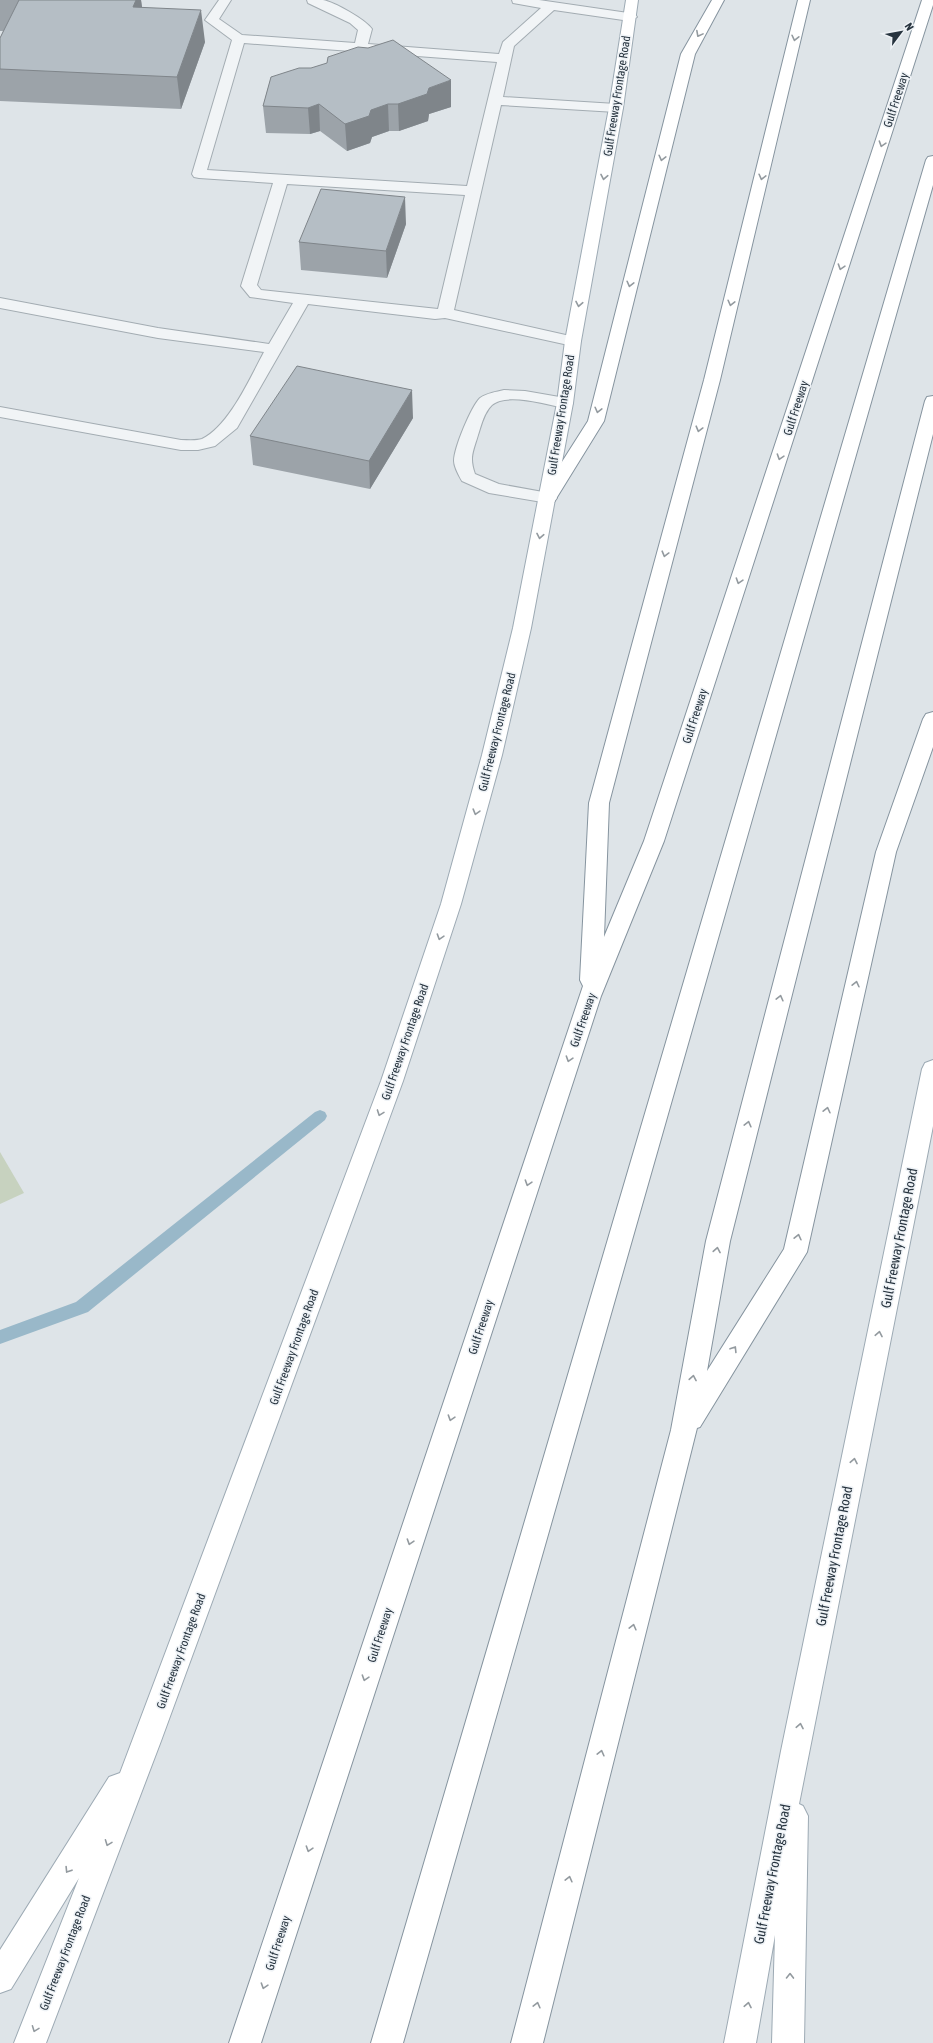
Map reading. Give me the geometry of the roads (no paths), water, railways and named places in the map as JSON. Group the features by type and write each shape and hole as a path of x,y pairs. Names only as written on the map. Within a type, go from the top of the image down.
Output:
{"main road":[{"name":"Gulf Freeway Frontage Road","path":"30,2043 148,1741 392,1081 451,904 492,755 522,628 565,403 573,341 616,108 632,0"},
{"path":"548,498 596,421 688,54 718,0"},
{"path":"590,996 598,803 710,388 804,0"},
{"name":"Gulf Freeway","path":"245,2043 590,996 654,841 928,0"},
{"path":"387,2043 688,1010 933,160"},
{"path":"527,2043 684,1430 718,1241 933,401"},
{"path":"684,1430 795,1252 886,852 933,718"},
{"name":"Gulf Freeway Frontage Road","path":"740,2043 795,1751 932,1079"},
{"path":"0,1978 148,1741"},
{"path":"788,2043 795,1751"}],"street":[{"path":"225,0 212,20 238,39 505,58"},
{"path":"313,0 355,20 365,29 361,48"},
{"path":"518,0 533,1 551,6 630,16"},
{"path":"445,313 508,45 551,6"},
{"path":"238,39 199,174 474,191"},
{"path":"495,101 616,108"},
{"path":"281,179 249,286 256,294 435,314 445,313 573,341"},
{"path":"0,412 181,445 198,445 209,442 231,424 303,299"},
{"path":"0,303 158,333 274,348"},
{"path":"548,498 495,489 468,477 462,461 476,418 486,402 497,396 511,394 565,403"}],"waterway":[{"path":"0,1337 82,1307 320,1116"}]}
